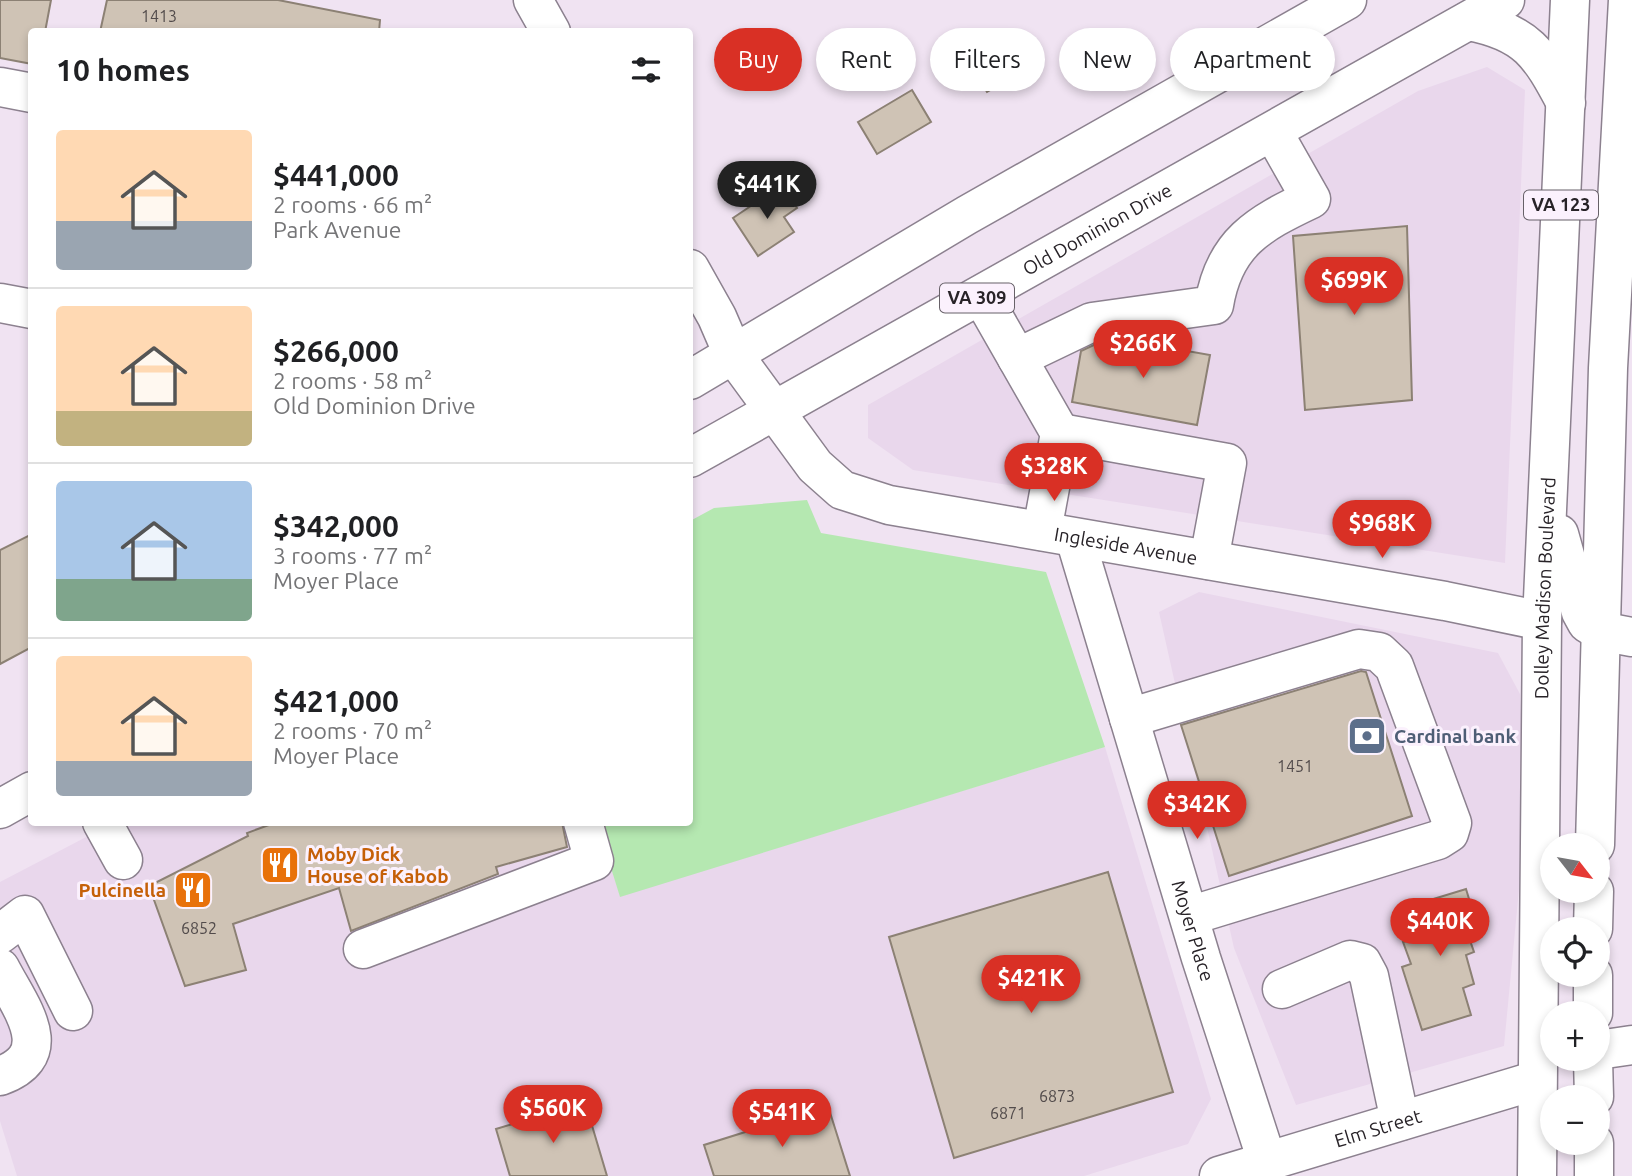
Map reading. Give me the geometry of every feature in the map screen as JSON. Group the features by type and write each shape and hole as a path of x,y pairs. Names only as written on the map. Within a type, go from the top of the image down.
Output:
{"main road":[{"path":"533,0 549,28"},
{"path":"693,378 967,215 1347,0"},
{"name":"Old Dominion Drive","path":"693,456 1504,0"},
{"name":"Dolley Madison Boulevard","path":"1537,1176 1542,621 1570,0"},
{"name":"VA 123","path":"1595,833 1597,714 1616,634 1608,368 1628,77 1628,0"},
{"path":"1469,21 1496,27 1526,43 1548,69 1566,104"},
{"path":"0,87 28,92"},
{"path":"1017,358 1092,322 1214,305 1224,268 1238,245 1262,224 1311,199 1273,131"},
{"name":"Ingleside Avenue","path":"693,275 717,317 733,354 773,411 815,466 852,495 876,503 1445,601 1542,621"},
{"path":"981,295 1060,433 1059,535"},
{"path":"0,303 28,308"},
{"path":"1060,433 1227,463 1209,561"},
{"path":"1548,484 1575,598 1587,623 1616,634"},
{"name":"Moyer Place","path":"1059,535 1129,718 1267,1161"},
{"path":"1542,621 1553,626 1572,648 1597,714"},
{"path":"1129,718 1359,649 1379,652 1394,666 1452,823 1449,833 1438,840 1189,916"},
{"path":"0,809 28,793"},
{"path":"104,826 123,860"},
{"path":"363,948 594,861 584,826"},
{"path":"0,934 24,915 74,1011"},
{"path":"1282,989 1350,960 1362,963 1369,976 1400,1121"},
{"path":"0,968 28,1023 33,1041 28,1059 21,1066 0,1076"},
{"path":"1610,1048 1632,1045"},
{"name":"Elm Street","path":"1219,1176 1537,1080"},
{"path":"1594,1155 1594,1176"}],"shaded area":[{"path":"1487,67 1525,90 1505,563 913,470 868,438 868,405 1418,91"},
{"path":"1199,592 1498,653 1520,694 1526,816 1504,1046 1296,1105 1234,948 1159,612"},
{"path":"1105,747 1211,1099 1188,1144 1084,1176 17,1176 0,1121 0,882 107,826 598,826 620,896"}],"green space":[{"path":"807,500 821,533 1046,572 1105,747 620,897 598,826 693,826 693,519 714,508"}],"building":[{"path":"0,0 51,0 46,28 28,28 28,63 0,58"},
{"path":"107,0 278,0 380,20 379,28 101,28"},
{"path":"913,91 931,122 877,154 858,122"},
{"path":"782,185 797,208 784,217 794,232 758,256 733,218"},
{"path":"1407,226 1412,400 1305,410 1293,236"},
{"path":"1125,340 1210,355 1197,425 1072,402 1081,351 1098,343"},
{"path":"28,536 28,649 0,664 0,550"},
{"path":"1361,671 1366,672 1412,816 1229,876 1181,725"},
{"path":"266,826 563,826 567,847 496,867 498,874 351,931 339,888 233,924 246,970 185,986 149,886 248,836 247,833"},
{"path":"1108,872 1173,1092 954,1158 889,937"},
{"path":"1466,889 1476,922 1465,926 1474,952 1466,955 1474,984 1463,988 1471,1015 1422,1030 1402,967 1411,964 1403,942 1413,939 1404,908"},
{"path":"585,1102 607,1176 510,1176 496,1129"},
{"path":"828,1106 850,1176 714,1176 704,1145"}],"place":[{"name":"Cardinal bank","path":"1367,736"},
{"name":"Moby Dick House of Kabob","path":"280,865"},
{"name":"Pulcinella","path":"193,890"}]}
